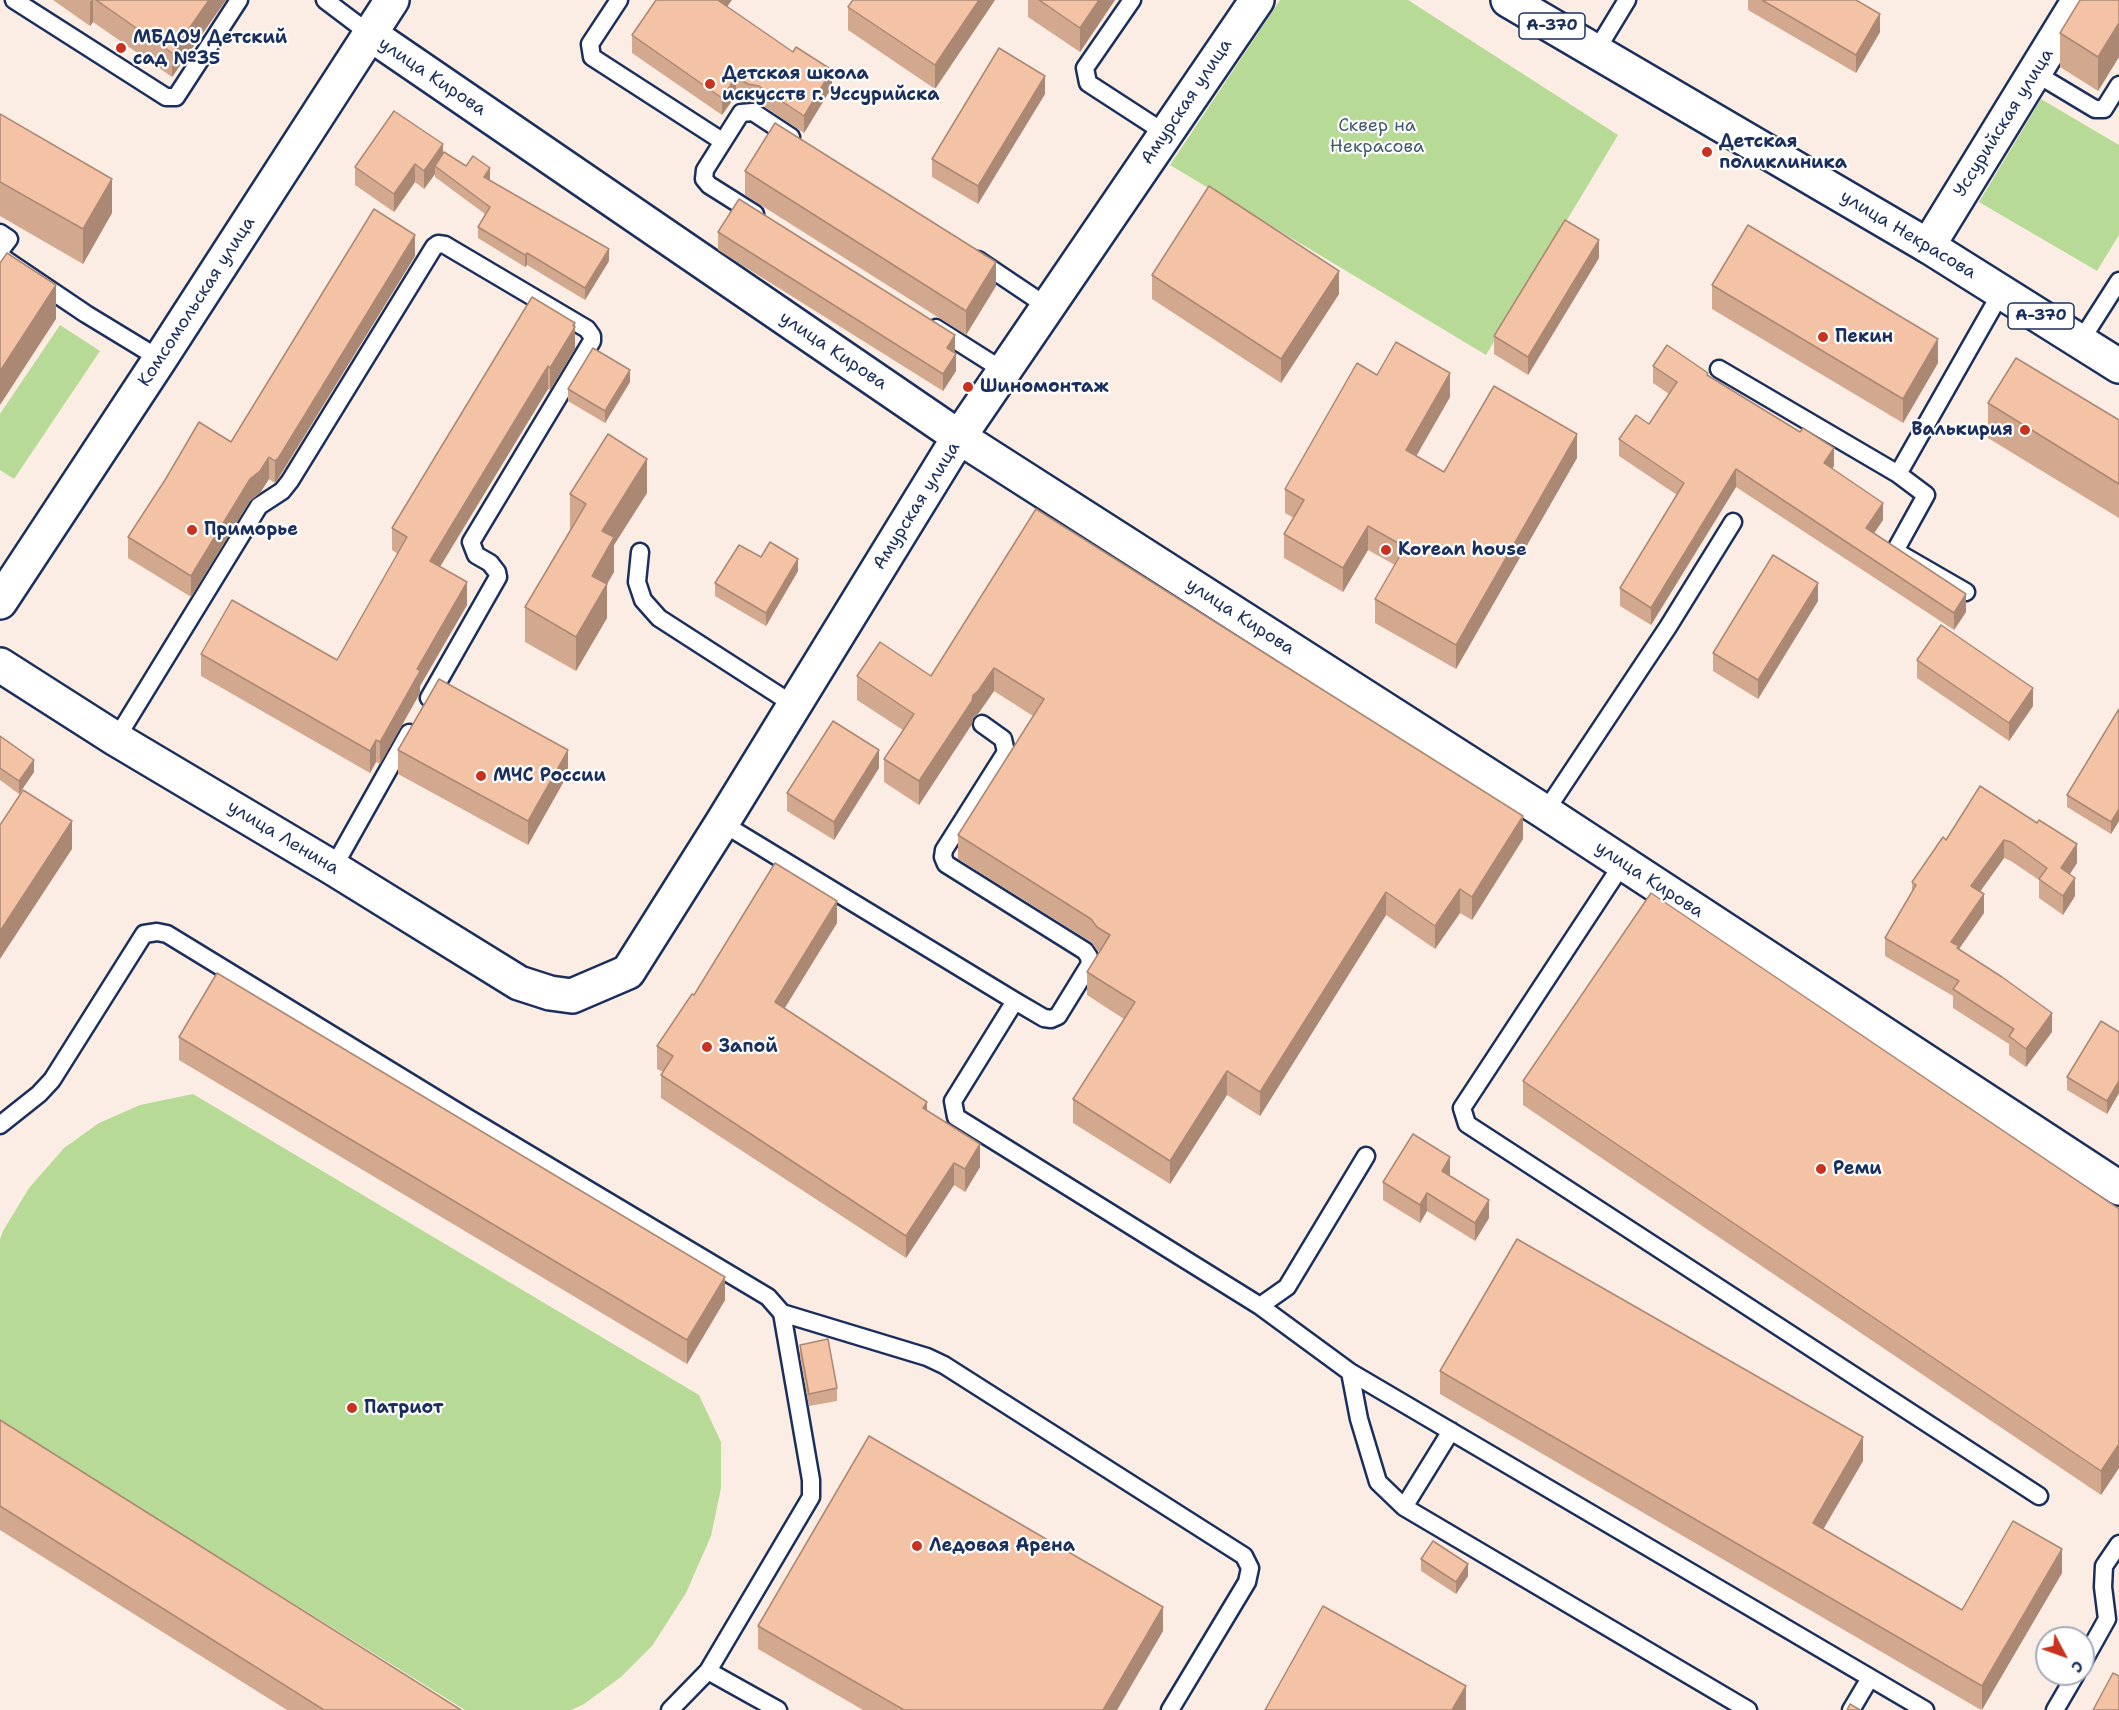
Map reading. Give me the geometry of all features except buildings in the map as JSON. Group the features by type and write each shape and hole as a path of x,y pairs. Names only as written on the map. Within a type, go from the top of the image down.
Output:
{"main road":[{"name":"Комсомольская улица","path":"0,602 160,360 392,0"},
{"name":"Амурская улица","path":"572,996 628,972 959,437 1257,0"},
{"name":"улица Некрасова","path":"1508,0 1928,246 2119,366"},
{"name":"Уссурийская улица","path":"1928,246 2079,0"},
{"name":"улица Кирова","path":"370,34 959,437 1545,812 2119,1188"},
{"name":"улица Ленина","path":"0,665 116,739 333,868 519,983 550,993 572,996"}],"lane":[{"path":"14,0 166,97 176,97 239,0"},
{"path":"325,0 370,34"},
{"path":"619,0 590,44 592,57 722,141"},
{"path":"1132,0 1085,68 1088,83 1165,134"},
{"path":"1596,51 1627,0"},
{"path":"2035,73 2095,109 2104,109 2119,85"},
{"path":"768,222 709,185 704,179 705,170 741,113 747,111 753,112 805,146"},
{"path":"0,233 9,239 0,254 86,314 160,360"},
{"path":"116,739 259,506 282,491 290,481 438,243 587,329 592,336 592,341 471,543 476,555 490,563 498,577 333,868"},
{"path":"960,249 1048,307"},
{"path":"2080,342 2119,281"},
{"path":"1898,474 2002,291"},
{"path":"926,321 1004,371"},
{"path":"1719,369 1898,474 1926,495 1895,551 1965,592"},
{"path":"1545,812 1668,627 1733,522"},
{"path":"640,552 637,582 644,600 659,618 794,705"},
{"path":"722,823 1015,1001 1044,1018 1051,1019 1058,1016 1090,964 1089,957 1085,951 945,864 943,857 944,850 1006,752 1003,739 982,724"},
{"path":"1623,863 1462,1108 1467,1124 2039,1496"},
{"path":"0,1125 39,1094 52,1080 144,933 167,934 463,1116 768,1297 782,1313 812,1480 811,1497 708,1671 670,1710"},
{"path":"1015,1001 953,1101 956,1117 1260,1306 1350,1372 1925,1710"},
{"path":"1260,1306 1287,1287 1366,1156"},
{"path":"782,1313 927,1357 944,1365 1244,1556 1250,1568 1247,1582 1170,1710"},
{"path":"1350,1372 1359,1419 1378,1482 1404,1507 1748,1710"},
{"path":"1404,1507 1451,1431"},
{"path":"2095,1640 2107,1619 2103,1587 2104,1566 2119,1544"},
{"path":"708,1671 778,1710"},
{"path":"1851,1710 1870,1678"},
{"path":"2055,1710 2069,1686"}],"green space":[{"name":"Сквер на Некрасова","path":"1280,0 1408,0 1618,135 1486,355 1170,165"},
{"path":"2041,99 2119,145 2119,235 2097,271 1979,202"},
{"path":"60,325 100,351 14,479 0,470 0,414"},
{"name":"Патриот","path":"193,1094 699,1395 721,1442 721,1488 711,1536 686,1593 652,1646 621,1677 584,1704 571,1710 465,1710 0,1421 0,1239 3,1231 29,1188 64,1148 99,1123 140,1105"}],"place":[{"name":"МБДОУ Детский сад №35","path":"121,48"},
{"name":"Детская школа искусств г. Уссурийска","path":"710,84"},
{"name":"Детская поликлиника","path":"1707,152"},
{"name":"Пекин","path":"1823,337"},
{"name":"Шиномонтаж","path":"968,387"},
{"name":"Валькирия","path":"2025,430"},
{"name":"Приморье","path":"192,530"},
{"name":"Korean house","path":"1386,550"},
{"name":"МЧС России","path":"481,776"},
{"name":"Запой","path":"707,1047"},
{"name":"Реми","path":"1821,1169"},
{"name":"Патриот","path":"352,1408"},
{"name":"Ледовая Арена","path":"917,1546"}]}
